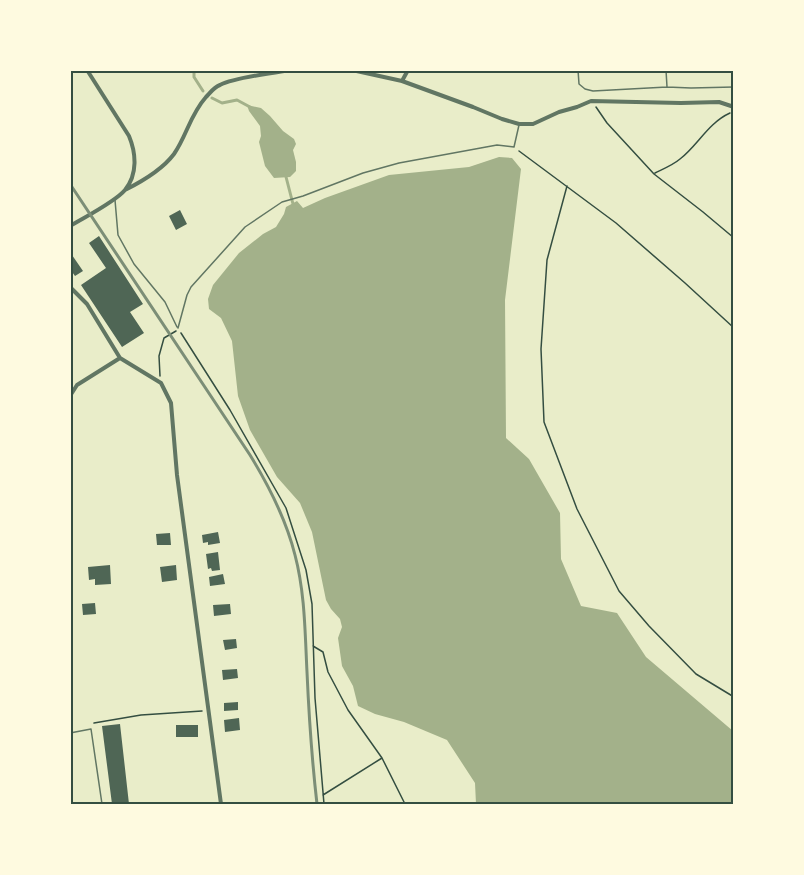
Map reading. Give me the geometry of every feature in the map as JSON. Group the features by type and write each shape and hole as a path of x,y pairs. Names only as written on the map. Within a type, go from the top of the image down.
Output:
{"street":[{"path":"87,70 134,146 135,162 132,178 125,190"},
{"path":"70,226 148,177 170,159 197,107 215,87 232,80 289,70"},
{"path":"352,70 402,81 519,124 532,124 591,101 719,102 734,109"},
{"path":"402,81 408,70"},
{"path":"70,287 87,304 120,358 161,383 171,403 177,475 221,804"},
{"path":"70,396 76,385 120,358"}],"lane":[{"path":"578,70 579,84 592,91 667,87 734,87"},
{"path":"666,70 667,87"},
{"path":"178,328 191,287 244,227 282,202 363,173 399,163 497,145 514,147 519,124"},
{"path":"115,198 118,236 134,264 165,303 178,328"},
{"path":"70,733 91,729 102,804"}],"path":[{"path":"591,101 607,123 654,174 734,238"},
{"path":"654,174 680,159 706,130 734,109"},
{"path":"514,147 616,223 734,328"},
{"path":"567,186 547,260 541,349 544,422 577,509 619,591 649,626 696,674 734,697"},
{"path":"161,383 159,356 161,347 164,338 178,328 230,410 286,508 306,570 312,604 315,698 324,804"},
{"path":"313,646 322,652 328,672 348,710 382,758 405,804"},
{"path":"91,729 94,722 141,715 208,710"},
{"path":"323,795 382,758"}],"shaded area":[{"path":"247,105 261,108 294,139 296,171 290,177 274,178 265,166 259,142 260,126"},
{"path":"499,157 512,158 521,169 505,300 506,438 529,459 560,513 561,559 581,606 617,613 646,657 733,731 733,804 476,804 475,783 447,740 358,706 353,686 342,666 338,638 342,627 340,619 326,600 312,532 300,503 277,477 250,430 238,396 232,341 221,318 209,309 208,299 213,285 239,253 276,227 286,207 297,201 303,208 389,175 469,167"}],"building":[{"path":"180,210 187,224 176,230 169,216"},
{"path":"99,236 143,304 130,312 144,333 122,347 81,285 106,268 89,243"},
{"path":"72,255 83,271 75,276 70,269 70,256"},
{"path":"218,532 220,543 208,545 208,542 203,543 202,535"},
{"path":"170,533 171,545 157,545 156,534"},
{"path":"218,552 220,570 212,571 211,568 208,569 206,554"},
{"path":"110,565 111,584 95,585 95,579 89,580 88,567"},
{"path":"176,565 177,580 162,582 160,567"},
{"path":"223,574 225,584 210,586 209,577"},
{"path":"95,603 96,614 83,615 82,604"},
{"path":"230,604 231,614 214,616 213,605"},
{"path":"236,639 237,648 225,650 223,640"},
{"path":"237,669 238,678 223,680 222,670"},
{"path":"238,702 238,710 224,711 224,703"},
{"path":"239,718 240,730 225,732 224,720"},
{"path":"120,724 129,804 112,804 102,726"},
{"path":"176,725 198,725 198,737 176,737"}],"waterway":[{"path":"194,70 194,77 203,91"},
{"path":"212,98 222,103 237,100 250,107"},
{"path":"285,173 293,204"}],"railway":[{"path":"70,184 250,455 282,516 295,555 303,598 317,804"}]}
